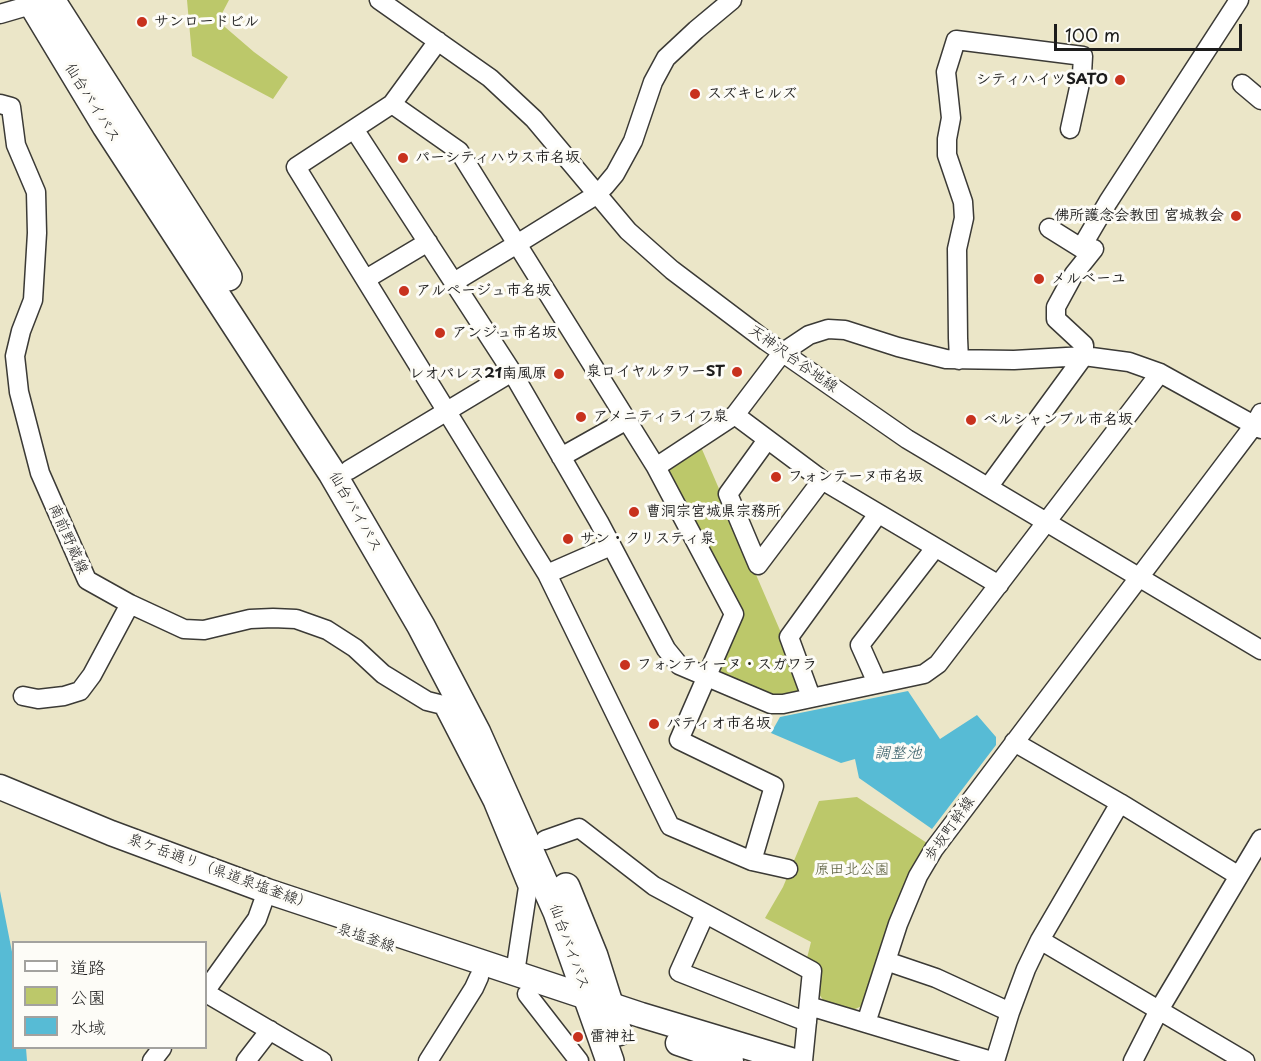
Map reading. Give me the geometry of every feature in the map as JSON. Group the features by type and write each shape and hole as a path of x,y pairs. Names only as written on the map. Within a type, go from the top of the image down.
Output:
{"highway":[{"name":"仙台バイパス","path":"40,1 349,470 406,564 485,708 545,840 594,956 610,1061"},
{"name":"仙台バイパス","path":"40,1 106,126 332,473 422,626 453,704 505,795 601,1010 628,1061"}],"main road":[{"name":"泉塩釜線","path":"2,797 139,862 264,897 527,994 601,1010 731,1061"},
{"name":"泉ケ岳通り（県道泉塩釜線）","path":"264,897 515,973 601,1010"},
{"path":"601,1010 794,1061"}],"street":[{"name":"天神沢台谷地線","path":"380,0 490,78 534,119 628,231 672,270 782,353 907,439 1261,650"},
{"path":"454,282 596,195 624,160 657,72 666,58 688,36 732,0"},
{"path":"989,486 1084,356 1084,345 1056,319 1056,303 1088,250 1108,202 1239,0"},
{"path":"0,14 40,1"},
{"path":"960,360 957,249 964,218 963,202 947,155 951,118 946,72 956,40 1083,56 1082,74 1070,129"},
{"path":"438,41 393,104 296,167 547,574 670,826 752,861 788,869"},
{"path":"1242,84 1261,100"},
{"name":"南前野蔵線","path":"0,104 12,107 16,145 36,192 37,233 33,300 21,331 15,356 18,392 40,473 87,580 130,604 184,629 204,630 250,619 273,618 296,620 327,630 355,648 383,674 427,701 453,704"},
{"path":"393,104 459,151 656,467 734,614 679,740 774,786 752,861"},
{"path":"354,129 512,372 611,546 666,649 679,665 771,704 783,704 924,674 938,664 1160,373"},
{"path":"1049,228 1088,250"},
{"path":"366,279 428,242"},
{"path":"656,467 735,415 782,353 818,331 836,329 922,354 960,360 1084,356 1129,362 1160,373 1259,422"},
{"path":"349,470 512,372"},
{"path":"735,415 822,480 999,585"},
{"path":"561,457 627,420"},
{"name":"歩坂町幹線","path":"866,1023 898,924 918,876 934,849 1259,422"},
{"path":"767,440 728,494 758,565 822,480"},
{"path":"811,697 789,636 878,514"},
{"path":"547,574 611,546"},
{"path":"877,683 860,645 935,548"},
{"path":"23,696 38,699 64,696 80,691 92,675 130,604"},
{"path":"453,704 528,887 515,973"},
{"path":"1014,742 1120,803 1239,876"},
{"path":"705,914 679,972 808,1014 866,1023 994,1061 1026,969 1040,940 1120,803"},
{"path":"545,840 579,828 654,886 812,971 803,1061"},
{"path":"1133,1061 1159,1010 1261,839"},
{"path":"207,991 257,919 264,897"},
{"path":"1040,940 1245,1061"},
{"path":"886,961 936,978 1010,1012"},
{"path":"428,1061 479,977"},
{"path":"207,993 322,1061"},
{"path":"527,994 579,1061"},
{"path":"246,1061 270,1030"}],"green space":[{"path":"187,0 229,0 218,21 288,77 273,99 192,56"},
{"path":"701,447 782,635 800,685 796,693 774,695 723,675 719,667 739,616 667,474 670,466"},
{"name":"原田北公園","path":"857,797 930,845 866,1004 851,1011 826,1004 816,990 806,962 811,942 765,918 783,887 819,801"}],"water":[{"name":"調整池","path":"908,691 940,739 977,715 996,737 996,745 932,829 859,778 855,759 841,763 771,733 780,717"},
{"path":"0,891 12,952 12,1049 26,1049 27,1061 0,1061"}],"place":[{"name":"サンロードビル","path":"142,22"},
{"name":"シティハイツSATO","path":"1120,80"},
{"name":"スズキヒルズ","path":"695,94"},
{"name":"パーシティハウス市名坂","path":"403,158"},
{"name":"佛所護念会教団 宮城教会","path":"1236,216"},
{"name":"メルベーユ","path":"1039,279"},
{"name":"アルページュ市名坂","path":"404,291"},
{"name":"アンジュ市名坂","path":"440,333"},
{"name":"泉ロイヤルタワーST","path":"737,372"},
{"name":"レオパレス21南風原","path":"559,374"},
{"name":"アメニティライフ泉","path":"581,417"},
{"name":"ベルシャンブル市名坂","path":"971,420"},
{"name":"フォンテーヌ市名坂","path":"776,477"},
{"name":"曹洞宗宮城県宗務所","path":"634,512"},
{"name":"サン・クリスティ泉","path":"568,539"},
{"name":"フォンティーヌ・スガワラ","path":"625,665"},
{"name":"パティオ市名坂","path":"654,724"},
{"name":"雷神社","path":"578,1037"}]}
